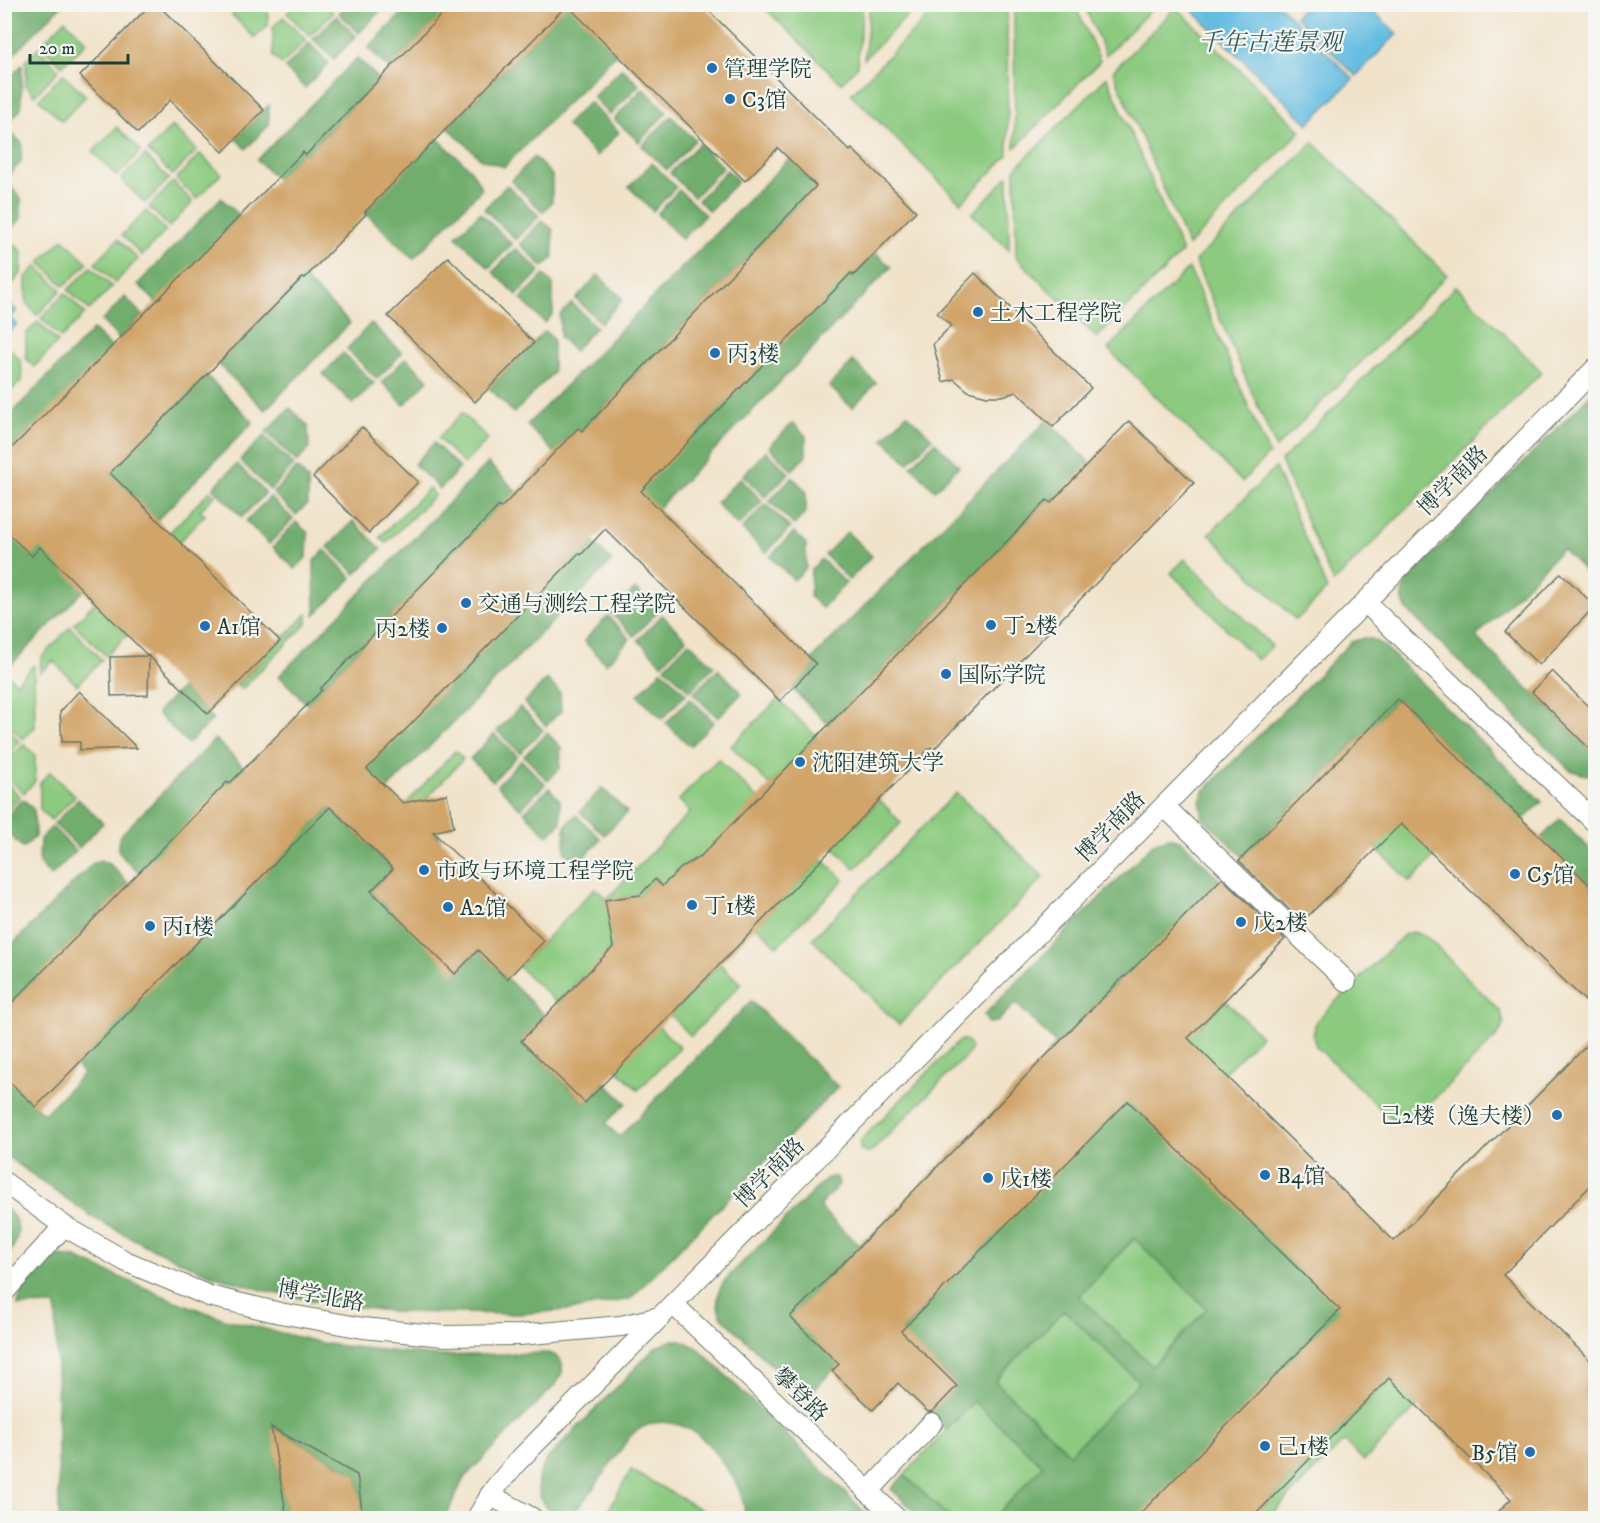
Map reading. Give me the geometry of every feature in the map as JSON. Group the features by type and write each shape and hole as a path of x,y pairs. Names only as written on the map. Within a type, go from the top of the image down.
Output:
{"lane":[{"name":"博学南路","path":"666,1311 1596,368"},
{"path":"1365,602 1596,823"},
{"path":"1164,806 1346,981"},
{"name":"博学北路","path":"4,1182 64,1226 125,1261 209,1296 280,1313 363,1328 444,1336 520,1335 621,1326 666,1311"},
{"path":"4,1292 64,1226"},
{"path":"477,1518 490,1496 517,1462 666,1311"},
{"name":"攀登路","path":"666,1311 896,1518"},
{"path":"868,1492 932,1423"},
{"path":"490,1496 532,1518"}],"green space":[{"path":"295,4 325,5 333,12 310,36 287,13"},
{"path":"5,5 62,5 5,63"},
{"path":"242,5 268,5 268,25 255,38 232,15"},
{"path":"347,5 381,5 384,7 359,33 339,13"},
{"path":"410,5 452,5 389,69 368,48"},
{"path":"551,5 580,5 617,53 504,167 481,159 448,127 559,13"},
{"path":"762,5 863,5 857,67 841,83"},
{"path":"870,5 918,5 864,59"},
{"path":"939,5 1007,5 1008,155 961,203 851,94"},
{"path":"1014,5 1075,5 1100,61 1015,148"},
{"path":"1084,5 1156,5 1106,55"},
{"path":"1176,7 1301,131 1188,246 1113,71"},
{"path":"336,16 356,36 334,59 313,39"},
{"path":"283,17 306,40 282,64 273,56 273,27"},
{"path":"65,20 87,42 62,66 41,45"},
{"path":"309,43 329,63 305,88 285,68"},
{"path":"38,48 59,70 35,95 26,86 26,60"},
{"path":"357,58 379,79 318,142 340,163 328,176 303,152 277,179 257,160"},
{"path":"22,65 21,109 8,123 5,120 5,82"},
{"path":"622,68 639,85 610,115 593,97"},
{"path":"63,74 86,96 62,121 39,99"},
{"path":"1107,77 1182,252 1097,338 1016,257 1015,169"},
{"path":"643,88 667,112 639,142 614,119"},
{"path":"589,102 619,132 597,156 566,125"},
{"path":"269,105 269,125 246,149 236,139"},
{"path":"671,116 695,140 667,170 642,146"},
{"path":"172,126 197,150 173,175 148,151"},
{"path":"117,127 141,151 117,176 93,152"},
{"path":"8,130 22,143 21,162 7,177 4,134"},
{"path":"437,138 471,170 482,189 413,259 341,189"},
{"path":"1313,142 1447,275 1276,448 1195,261"},
{"path":"699,144 723,167 694,197 670,173"},
{"path":"200,154 221,174 197,199 176,179"},
{"path":"145,155 169,179 145,203 121,179"},
{"path":"534,157 552,175 552,202 543,212 511,181"},
{"path":"789,159 816,186 595,417 602,450 578,428 555,453 527,425"},
{"path":"652,163 676,187 653,211 629,187"},
{"path":"727,170 738,181 709,211 698,200"},
{"path":"1008,176 1009,250 972,214"},
{"path":"173,182 193,202 169,227 149,207"},
{"path":"8,184 21,198 21,219 9,231 4,227 5,187"},
{"path":"507,185 539,216 516,240 484,209"},
{"path":"679,190 705,215 682,239 657,214"},
{"path":"221,198 266,241 156,302 138,284"},
{"path":"146,211 166,231 142,256 122,235"},
{"path":"480,213 512,244 489,268 456,236"},
{"path":"542,220 553,230 553,258 543,267 520,244"},
{"path":"9,239 22,251 21,274 9,287 5,282 4,244"},
{"path":"63,239 88,263 64,286 40,262"},
{"path":"118,239 138,259 115,283 95,263"},
{"path":"516,248 540,271 517,295 493,272"},
{"path":"828,251 853,276 876,253 891,267 635,532 629,449"},
{"path":"277,252 350,323 265,410 218,364 290,290"},
{"path":"37,266 61,290 37,315 26,303 26,277"},
{"path":"91,267 112,287 89,310 68,290"},
{"path":"1189,268 1269,454 1242,482 1108,349"},
{"path":"544,275 553,284 553,314 545,323 521,299"},
{"path":"598,275 623,299 601,323 576,299"},
{"path":"1456,286 1542,372 1333,583 1281,461"},
{"path":"65,293 85,314 61,338 41,318"},
{"path":"125,297 142,315 119,339 102,321"},
{"path":"572,303 596,327 574,351 560,337 560,315"},
{"path":"38,322 58,342 34,367 26,358 26,334"},
{"path":"371,323 402,353 377,379 347,349"},
{"path":"93,330 111,347 56,455 30,430 5,455 4,421"},
{"path":"545,331 553,339 553,373 514,413 489,388"},
{"path":"10,349 21,361 22,380 8,394 5,391 5,355"},
{"path":"343,353 374,383 353,404 323,374"},
{"path":"406,358 428,380 404,405 382,382"},
{"path":"853,361 876,383 852,408 829,386"},
{"path":"206,375 253,422 157,520 78,455"},
{"path":"1595,390 1595,581 1562,549 1476,637 1595,755 1595,771 1586,775 1570,770 1408,611 1403,602 1402,593 1412,575"},
{"path":"290,408 308,426 309,449 297,462 266,432"},
{"path":"462,413 488,439 464,464 438,438"},
{"path":"907,414 932,438 908,463 883,439"},
{"path":"1047,420 1090,463 1074,526 1047,500 869,683 896,711 829,725 792,689 816,664 812,659"},
{"path":"793,423 806,436 806,456 792,470 769,447"},
{"path":"264,436 294,465 270,490 240,460"},
{"path":"935,442 959,466 935,490 911,466"},
{"path":"434,443 460,468 440,489 414,464"},
{"path":"766,451 789,473 765,497 743,475"},
{"path":"488,463 539,514 524,530 499,506 321,688 343,711 329,726 279,676"},
{"path":"237,464 266,493 242,517 213,488"},
{"path":"297,468 308,480 308,503 296,515 273,493"},
{"path":"1275,468 1327,589 1296,620 1209,534"},
{"path":"792,477 806,491 806,512 794,525 769,501"},
{"path":"740,478 762,501 738,526 716,503"},
{"path":"429,488 435,495 386,543 380,537"},
{"path":"210,491 215,496 200,510 205,515 179,542 169,533"},
{"path":"270,497 293,519 269,544 246,521"},
{"path":"766,504 790,528 766,553 742,529"},
{"path":"353,521 381,549 356,574 328,547"},
{"path":"296,522 308,533 307,557 295,569 273,547"},
{"path":"5,530 52,534 84,590 5,671"},
{"path":"794,532 806,544 806,568 794,580 770,557"},
{"path":"847,532 872,556 849,580 825,555"},
{"path":"593,542 612,561 363,814 343,794 538,544"},
{"path":"325,550 352,578 315,615 314,561"},
{"path":"821,559 846,583 822,608 810,597 811,570"},
{"path":"1185,559 1272,646 1257,660 1171,573"},
{"path":"635,589 658,611 634,636 611,613"},
{"path":"96,601 128,634 106,656 74,624"},
{"path":"307,614 307,623 242,689 237,685"},
{"path":"662,615 686,639 662,664 638,640"},
{"path":"608,616 630,639 606,664 584,641"},
{"path":"70,627 102,660 77,685 53,661 40,673 41,658"},
{"path":"1364,638 1372,639 1384,646 1542,802 1522,821 1436,787 1461,760 1398,699 1243,857 1203,818 1200,801 1204,791 1351,642"},
{"path":"689,642 714,666 690,691 665,667"},
{"path":"34,665 35,727 23,739 8,724 5,726 5,671 16,683"},
{"path":"718,669 742,693 718,718 693,694"},
{"path":"662,670 686,694 662,719 638,695"},
{"path":"547,679 560,693 561,711 546,726 524,703"},
{"path":"181,688 213,719 188,744 157,713"},
{"path":"690,698 714,722 690,746 666,723"},
{"path":"778,699 817,737 770,785 731,746"},
{"path":"520,707 543,730 520,753 497,731"},
{"path":"5,726 20,742 5,758"},
{"path":"547,733 561,747 560,768 548,781 524,756"},
{"path":"494,734 517,756 493,781 470,759"},
{"path":"215,739 269,792 139,872 125,860 119,851 118,841 121,835"},
{"path":"24,744 35,755 35,781 24,793 4,775 5,764"},
{"path":"455,751 463,759 428,797 440,839 405,805"},
{"path":"718,759 758,799 701,857 688,863 677,872 668,891 655,879 640,895 605,901 649,910 596,965 606,999 583,976 557,1003 519,967 595,888 607,899 690,812 679,800"},
{"path":"521,760 545,784 521,809 497,785"},
{"path":"50,772 75,796 51,820 40,810 40,783"},
{"path":"5,781 20,797 4,813"},
{"path":"549,788 560,800 561,823 548,836 524,812"},
{"path":"602,788 627,812 604,835 580,812"},
{"path":"956,793 1044,877 899,1025 812,939"},
{"path":"23,799 34,810 35,837 23,848 5,830 4,819"},
{"path":"78,799 103,823 79,848 54,824"},
{"path":"832,800 857,824 880,800 901,823 855,869 833,847"},
{"path":"1424,800 1435,856 1410,882 1375,847"},
{"path":"281,804 308,830 330,807 393,869 371,891 456,973 478,950 545,1016 521,1041 585,1103 604,1082 626,1103 606,1123 619,1137 751,1001 838,1087 630,1299 578,1309 519,1314 397,1312 333,1304 269,1292 209,1274 149,1247 94,1218 5,1155 4,1077 44,1114 83,1074 76,1065 291,846"},
{"path":"576,815 601,839 577,864 565,852 565,826"},
{"path":"1560,819 1595,854 1595,891 1541,838"},
{"path":"52,827 76,851 51,876 39,863 40,839"},
{"path":"1170,838 1184,843 1220,880 1149,1000 1123,976 1062,1040 1073,1080 1047,1054 1056,1044 1016,1003 997,1022 988,1023 984,1015 1155,842"},
{"path":"822,859 844,880 777,946 756,926"},
{"path":"100,860 111,865 128,883 10,1006 5,1001 4,953 92,864"},
{"path":"1413,932 1427,937 1500,1011 1503,1023 1498,1035 1412,1121 1402,1124 1393,1121 1316,1046 1313,1037 1316,1021 1405,934"},
{"path":"720,964 741,984 691,1036 670,1015"},
{"path":"1225,1000 1261,1036 1224,1073 1171,1073 1175,1001 1200,1026"},
{"path":"633,1001 680,1048 638,1090 617,1069"},
{"path":"962,1040 967,1041 971,1048 969,1053 871,1152 867,1153 860,1149 860,1141"},
{"path":"1149,1077 1365,1286 1147,1508 1158,1518 994,1518 1043,1466 974,1401 946,1430 930,1414 957,1385 900,1332","holes":["1134,1238 1207,1309 1152,1366 1079,1296","1064,1310 1139,1382 1070,1454 995,1381"]},
{"path":"836,1177 839,1184 819,1207 859,1245 866,1238 892,1264 878,1277 852,1253 791,1317 839,1363 806,1399 721,1316 718,1296 726,1279 826,1179"},
{"path":"5,1207 15,1220 18,1233 14,1246 5,1260"},
{"path":"1135,1238 1207,1309 1152,1367 1079,1296"},
{"path":"59,1256 76,1258 175,1301 225,1319 326,1344 437,1356 549,1353 559,1358 562,1366 561,1375 556,1384 464,1478 445,1518 363,1518 357,1475 272,1427 287,1518 59,1518 56,1305 18,1306 22,1292 32,1277"},
{"path":"1064,1310 1139,1382 1070,1454 995,1381"},
{"path":"673,1340 681,1340 698,1348 871,1518 745,1518 739,1489 712,1449 687,1428 666,1423 645,1426 632,1434 570,1517 551,1512 539,1494 538,1486 539,1476 548,1458 656,1347"},
{"path":"1364,1364 1452,1371 1364,1461 1344,1441 1268,1518 1252,1518 1383,1385"},
{"path":"974,1401 1043,1466 994,1518 950,1518 904,1475"},
{"path":"631,1470 716,1518 604,1518"},
{"path":"904,1475 950,1518 922,1518 891,1489"}],"water":[{"name":"千年古莲景观","path":"1187,5 1279,5 1353,79 1308,124"},
{"name":"千年古莲景观","path":"1306,5 1367,5 1397,34 1356,76 1295,16"},
{"path":"5,299 17,311 10,318 17,324 5,336"}],"building":[{"path":"151,4 157,4 264,110 223,152 170,100 138,133 80,76"},
{"path":"452,4 702,4 850,151 852,149 916,211 853,276 851,273 641,491 816,664 780,701 605,529 367,769 403,803 447,794 454,827 433,832 544,941 507,979 478,950 455,974 371,891 393,869 330,807 36,1107 4,1077 4,1011 227,782 229,784 322,690 320,689 499,506 501,508 578,428 582,431 816,186 778,148 745,181 567,5 365,212 366,214 305,278 303,277 110,473 280,641 208,714 149,656 148,695 111,696 110,657 148,656 40,547 32,556 4,530 4,456 303,152 306,155"},
{"path":"448,257 534,343 475,402 388,316"},
{"path":"975,273 1091,388 1053,427 1017,392 1002,396 987,396 968,391 954,379 943,382 933,344 951,326 937,313"},
{"path":"1129,421 1194,483 933,750 931,747 585,1103 521,1041 613,947 605,900 640,895 655,879 662,886 682,867 701,856 1047,500 1051,503"},
{"path":"362,427 418,482 369,533 313,477"},
{"path":"1561,573 1595,606 1539,665 1505,632"},
{"path":"1552,671 1596,714 1596,755 1532,692"},
{"path":"79,691 137,748 80,750 80,742 62,742 60,712"},
{"path":"1398,699 1596,891 1596,1011 1401,824 1302,922 1239,861"},
{"path":"1222,878 1285,939 1188,1038 1394,1241 1596,1036 1596,1180 1503,1275 1596,1366 1596,1518 1492,1518 1511,1499 1389,1378 1252,1518 1136,1518 1340,1310 1128,1101 901,1331 957,1386 933,1411 928,1412 898,1383 873,1410 832,1371 839,1364 790,1317"},
{"path":"271,1427 357,1475 363,1518 287,1518"}],"place":[{"name":"管理学院","path":"712,68"},
{"name":"C3馆","path":"730,99"},
{"name":"土木工程学院","path":"978,312"},
{"name":"丙3楼","path":"715,353"},
{"name":"交通与测绘工程学院","path":"466,603"},
{"name":"丁2楼","path":"991,625"},
{"name":"A1馆","path":"205,626"},
{"name":"丙2楼","path":"442,628"},
{"name":"国际学院","path":"946,674"},
{"name":"沈阳建筑大学","path":"800,762"},
{"name":"市政与环境工程学院","path":"424,870"},
{"name":"C5馆","path":"1515,874"},
{"name":"丁1楼","path":"692,905"},
{"name":"A2馆","path":"448,907"},
{"name":"戊2楼","path":"1241,922"},
{"name":"丙1楼","path":"150,926"},
{"name":"己2楼（逸夫楼）","path":"1557,1115"},
{"name":"B4馆","path":"1265,1175"},
{"name":"戊1楼","path":"988,1178"},
{"name":"己1楼","path":"1265,1446"},
{"name":"B5馆","path":"1530,1452"}]}
